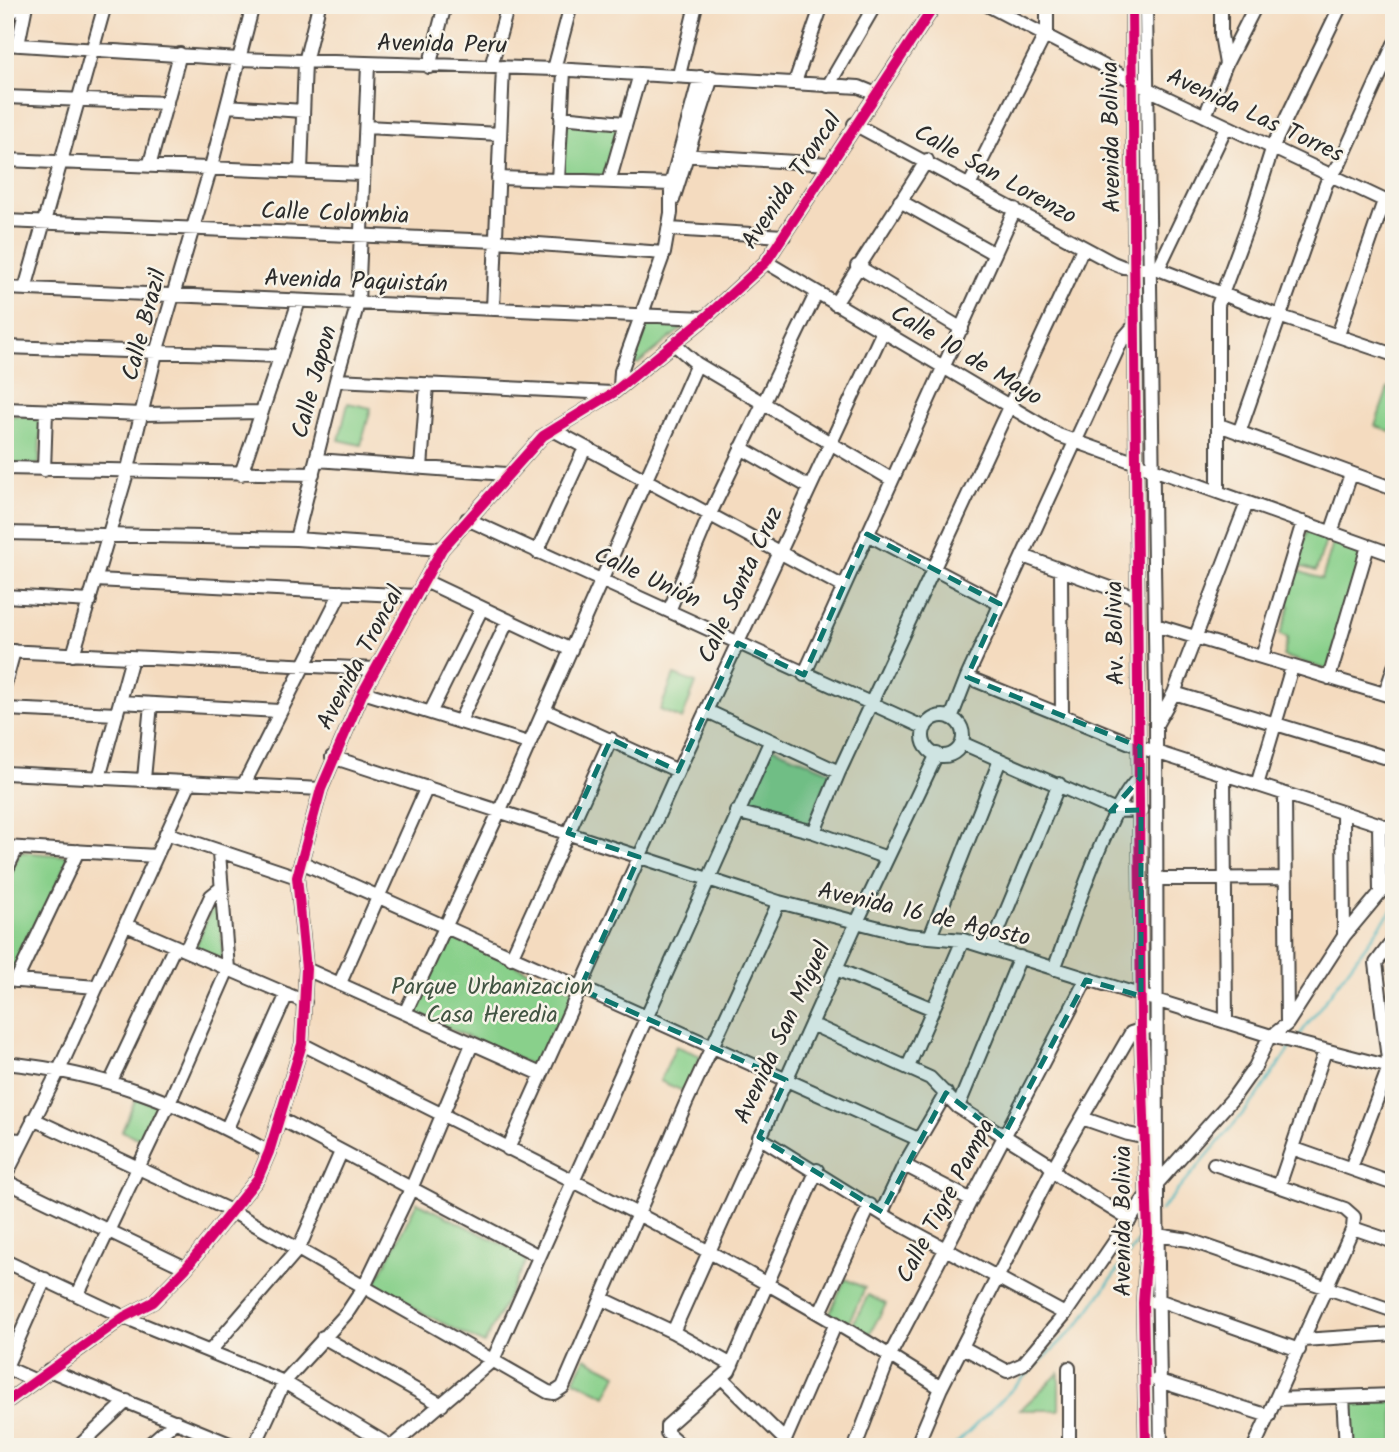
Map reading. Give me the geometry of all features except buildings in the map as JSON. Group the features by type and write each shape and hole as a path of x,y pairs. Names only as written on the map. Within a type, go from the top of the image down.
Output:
{"street":[{"path":"5,19 20,5"},
{"path":"12,44 26,5"},
{"path":"25,289 105,5"},
{"name":"Calle Brazil","path":"74,654 127,473 156,353 211,167 253,5"},
{"path":"301,171 305,62 319,5"},
{"path":"429,66 445,5"},
{"path":"493,309 500,134 497,67 509,5"},
{"path":"558,180 561,117 559,70 571,5"},
{"path":"679,75 696,5"},
{"path":"794,82 822,5"},
{"name":"Avenida Troncal","path":"5,1403 124,1317 153,1301 186,1268 258,1178 269,1152 302,1044 306,969 297,877 321,789 332,757 363,692 442,549 506,474 553,430 616,390 705,318 766,262 854,124 935,5"},
{"name":"Avenida Las Torres","path":"987,5 1148,89 1389,203"},
{"path":"970,184 1046,38 1046,5"},
{"name":"Avenida Bolivia","path":"1132,5 1135,268"},
{"name":"Avenida Bolivia","path":"1146,5 1153,269"},
{"path":"1221,5 1221,35 1226,64"},
{"path":"1205,116 1226,64 1256,5"},
{"path":"1218,491 1216,323 1222,293 1254,208 1273,146 1341,5"},
{"path":"828,86 875,8"},
{"name":"Avenida Peru","path":"12,44 368,65 497,67 679,75 859,87 876,94"},
{"path":"1239,432 1326,184 1390,63 1394,44"},
{"path":"150,163 180,54"},
{"name":"Calle Japon","path":"296,539 358,303 368,65"},
{"path":"609,182 640,74"},
{"path":"670,207 706,77"},
{"path":"5,97 167,103"},
{"path":"227,106 303,111"},
{"path":"561,117 624,123"},
{"name":"Calle San Lorenzo","path":"854,124 927,160 1113,263 1153,269 1394,355"},
{"path":"366,127 500,134"},
{"path":"1153,269 1226,127"},
{"path":"684,155 829,164"},
{"path":"336,380 616,390 664,253 669,229 671,184 684,155"},
{"path":"5,160 150,163 362,174"},
{"path":"835,304 927,160"},
{"path":"498,178 671,184"},
{"path":"900,201 993,253"},
{"path":"1338,335 1389,203"},
{"path":"804,675 1015,209"},
{"name":"Calle Colombia","path":"5,222 496,241 664,253"},
{"path":"669,229 784,236"},
{"path":"814,832 839,772 1083,248"},
{"name":"Calle 10 de Mayo","path":"766,262 1009,407 1075,442 1153,468"},
{"path":"857,266 962,329"},
{"name":"Av. Bolivia","path":"1135,268 1135,597 1141,810 1141,996"},
{"name":"Av. Bolivia","path":"1152,1200 1157,1184 1159,1138 1153,269"},
{"name":"Avenida Paquistán","path":"5,288 705,318"},
{"path":"668,611 762,402 816,294"},
{"path":"241,474 299,301"},
{"path":"951,718 1000,604 1122,341 1134,326"},
{"name":"Calle Santa Cruz","path":"508,1149 678,771 883,331"},
{"path":"674,344 697,364 891,479"},
{"path":"5,347 281,356"},
{"path":"405,1013 500,810 697,364"},
{"path":"421,468 427,384"},
{"path":"5,410 143,414 262,412"},
{"path":"44,470 46,411"},
{"path":"1219,425 1394,489"},
{"path":"553,430 646,483 842,586"},
{"path":"537,552 585,448"},
{"path":"741,448 809,487"},
{"path":"317,460 506,474"},
{"path":"5,468 127,473 313,474"},
{"path":"1153,468 1394,555"},
{"path":"1331,533 1351,474"},
{"path":"1157,723 1174,693 1193,637 1247,503"},
{"name":"Calle Unión","path":"467,519 925,728"},
{"path":"1262,657 1303,522"},
{"path":"5,533 296,539 442,549"},
{"path":"867,534 1000,604"},
{"path":"1329,678 1368,546"},
{"path":"1023,556 1135,597"},
{"path":"1061,570 1062,716"},
{"path":"96,580 417,596"},
{"path":"425,581 571,650"},
{"path":"244,784 341,593"},
{"path":"5,596 90,601"},
{"path":"431,711 482,608"},
{"path":"460,720 508,620"},
{"path":"1155,625 1389,696 1394,667"},
{"path":"5,684 10,651 375,669"},
{"path":"99,778 132,658"},
{"path":"1257,785 1292,667"},
{"path":"967,677 1140,747 1394,829"},
{"path":"363,692 528,743"},
{"path":"1174,693 1394,760"},
{"path":"5,709 118,708 151,704 279,711"},
{"path":"144,779 151,704"},
{"path":"544,710 678,771"},
{"path":"707,711 770,743 839,772"},
{"path":"951,718 960,726 962,743 949,755 937,754 924,741 925,728 933,719 951,718"},
{"path":"511,958 611,739"},
{"path":"5,1261 124,1317 211,1350 284,1382 391,1447 493,1360 537,1255 573,1182 770,743"},
{"path":"962,743 1116,811 1141,810"},
{"name":"Avenida San Miguel","path":"673,1332 856,924 937,754"},
{"name":"Avenida 16 de Agosto","path":"332,757 779,902 856,924 963,940 1086,980 1226,1020 1270,1036 1391,1067"},
{"path":"930,937 1000,760"},
{"path":"5,773 321,789"},
{"path":"1223,774 1226,1020"},
{"path":"1054,969 1116,811 1130,784 1140,778"},
{"path":"186,1268 5,1179 60,1068 190,782"},
{"path":"991,948 1059,785"},
{"path":"340,984 427,787"},
{"path":"1285,794 1287,1024"},
{"path":"737,812 814,832 887,858"},
{"path":"1343,813 1344,936"},
{"path":"1379,824 1380,893"},
{"path":"166,833 297,877"},
{"path":"5,873 11,847 156,856"},
{"path":"78,851 10,980 97,987"},
{"path":"78,1294 170,1101 229,969 219,852"},
{"path":"301,862 918,1139"},
{"path":"1157,1184 1233,1098 1255,1067 1270,1036 1287,1024 1344,936 1394,876"},
{"path":"1158,879 1284,878"},
{"path":"111,1081 180,948 211,896 221,888"},
{"path":"33,1119 233,1212 548,1392 559,1391 603,1299 686,1103 714,1048 779,902"},
{"path":"126,925 305,1002"},
{"path":"1351,1168 1391,1067 1376,963 1394,939"},
{"path":"908,1067 963,940"},
{"path":"958,1107 1020,957"},
{"path":"306,969 541,1074"},
{"path":"836,969 933,1009"},
{"name":"Calle Tigre Pampa","path":"855,1447 890,1355 1086,980"},
{"path":"227,1128 287,994"},
{"name":"Avenida Bolivia","path":"1141,996 1144,1138 1152,1200"},
{"path":"811,1024 930,1078 958,1107 1053,1168 1060,1177 1130,1220"},
{"path":"915,1447 940,1388 1053,1168 1131,1033 1141,1029 1158,1028"},
{"path":"302,1044 709,1250 820,1313 940,1388"},
{"path":"259,1445 284,1382 347,1313 364,1287 411,1189 472,1044"},
{"path":"1279,1186 1325,1051"},
{"path":"5,1063 60,1068 111,1081 170,1101 227,1128 269,1152"},
{"path":"882,1212 904,1165 946,1093"},
{"path":"279,1118 537,1255"},
{"path":"1082,1118 1144,1138 1159,1138"},
{"path":"759,1137 944,1250 1065,1314"},
{"path":"5,1139 22,1140"},
{"path":"1292,1148 1394,1184"},
{"path":"211,1350 299,1248 341,1152"},
{"path":"1214,1164 1350,1212 1354,1217 1353,1228 1254,1447"},
{"path":"904,1165 970,1199"},
{"path":"683,1447 667,1433 667,1426 723,1379 732,1365 817,1170"},
{"path":"962,1347 1007,1371 1013,1371 1035,1351 1065,1314 1130,1220 1152,1200"},
{"path":"1152,1200 1153,1227 1394,1311"},
{"path":"820,1313 870,1205"},
{"name":"Avenida Bolivia","path":"1153,1227 1159,1261 1161,1301 1161,1447"},
{"name":"Avenida Bolivia","path":"1146,1447 1143,1303 1153,1227"},
{"path":"1353,1228 1393,1241"},
{"path":"34,1380 5,1367 45,1279"},
{"path":"603,1299 673,1332 732,1365"},
{"path":"1143,1303 1161,1301 1301,1345 1394,1334"},
{"path":"723,1379 784,1443 836,1323"},
{"path":"323,1337 442,1405"},
{"path":"1069,1368 1069,1447"},
{"path":"49,1370 237,1447"},
{"path":"1144,1379 1162,1381 1269,1416"},
{"path":"1276,1399 1394,1395"},
{"path":"1343,1396 1346,1447"},
{"path":"78,1447 127,1401"},
{"path":"146,1447 176,1421"}],"highlighted area":[{"path":"867,534 1000,604 967,677 1140,747 1140,778 1111,811 1141,810 1141,996 1086,980 1003,1137 946,1093 882,1212 759,1137 786,1080 580,989 639,857 568,833 611,739 678,771 738,643 804,675"}],"green space":[{"path":"563,124 618,127 604,179 561,177"},
{"path":"646,323 683,323 685,326 638,364 634,363"},
{"path":"1388,388 1394,390 1394,433 1375,426"},
{"path":"348,403 371,408 361,445 339,440"},
{"path":"5,415 41,417 39,465 5,463"},
{"path":"1307,531 1327,538 1316,571 1295,565"},
{"path":"1334,540 1365,550 1328,670 1283,656 1288,638 1280,635 1290,606 1282,603 1292,569 1322,579"},
{"path":"674,675 696,683 682,719 660,710"},
{"path":"771,747 831,772 808,826 744,808"},
{"path":"20,852 70,856 14,977 5,976 5,884"},
{"path":"218,892 223,960 195,948"},
{"name":"Parque Urbanizacion Casa Heredia","path":"445,934 575,991 540,1069 410,1011"},
{"path":"676,1046 701,1056 685,1092 660,1081"},
{"path":"136,1098 163,1107 146,1142 122,1131"},
{"path":"417,1202 528,1257 484,1344 373,1288"},
{"path":"845,1279 865,1288 848,1324 829,1314"},
{"path":"868,1295 886,1304 869,1335 852,1326"},
{"path":"585,1358 617,1374 606,1396 574,1380"},
{"path":"1059,1373 1059,1410 1020,1410"},
{"path":"1394,1401 1394,1447 1351,1447 1349,1402"}],"waterway":[{"path":"1296,1040 1394,907"},
{"path":"1161,1210 1256,1098 1292,1045"},
{"path":"953,1447 1080,1323 1143,1234"}],"cycle path":[{"path":"5,1403 124,1317 153,1302 186,1268 258,1178 269,1152 302,1044 306,969 297,877 321,789 363,692 442,549 543,436 613,393 705,318 766,262 935,5"},
{"path":"1132,5 1141,1029 1148,1234 1143,1303 1146,1447"}]}
